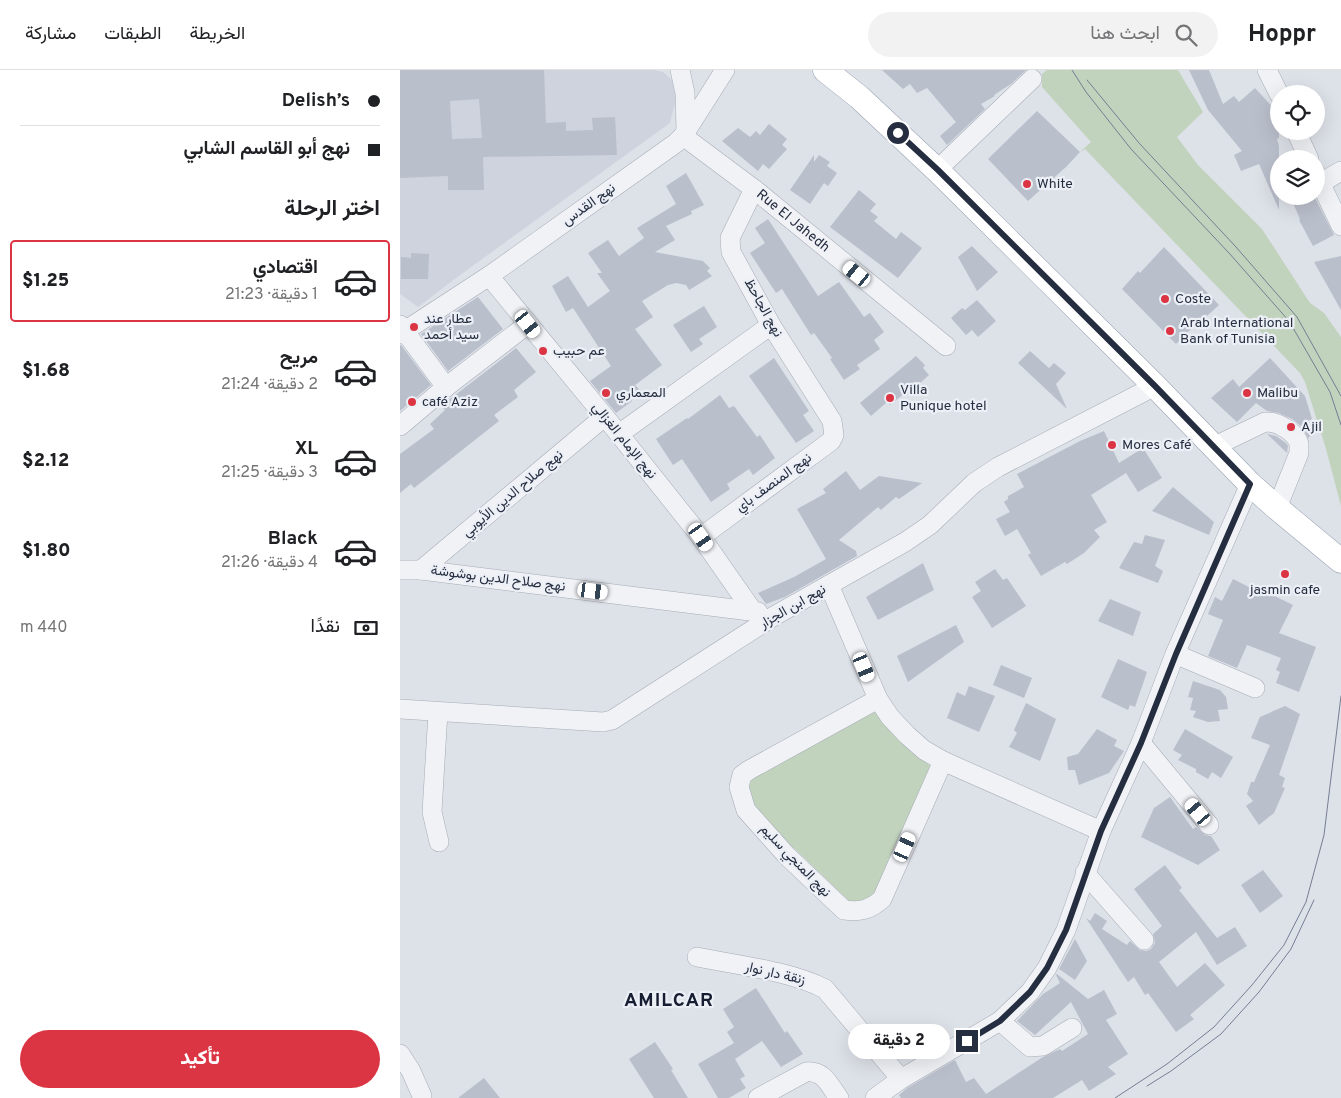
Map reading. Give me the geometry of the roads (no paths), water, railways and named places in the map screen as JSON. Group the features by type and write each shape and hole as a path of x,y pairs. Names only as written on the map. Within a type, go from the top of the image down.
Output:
{"main road":[{"path":"825,70 859,97 938,170 1155,386 1250,484 1276,508 1341,561"}],"street":[{"path":"680,70 685,93 684,133"},
{"name":"نهج القدس","path":"401,330 489,276 676,142 684,133 725,70"},
{"path":"1267,70 1274,85"},
{"path":"938,170 1032,78"},
{"name":"Rue El Jahedh","path":"684,133 946,346"},
{"path":"1325,176 1341,171"},
{"name":"نهج الجاحظ","path":"754,189 730,238 732,252 771,325 832,421"},
{"path":"1325,193 1341,226"},
{"name":"نهج الإمام الغزالي","path":"489,276 701,537 752,610"},
{"path":"400,426 446,387 528,324"},
{"path":"619,434 771,325"},
{"path":"401,330 446,387"},
{"name":"نهج ابن الجزار","path":"400,709 603,722 612,720 774,616 905,542 930,525 974,483 998,467 1155,386"},
{"name":"نهج صلاح الدين الأيوبي","path":"421,570 604,417"},
{"name":"نهج المنصف باي","path":"701,537 831,441 834,435 832,421"},
{"path":"1213,447 1265,422 1273,421 1280,424 1296,438 1299,444 1299,453 1276,508"},
{"path":"875,1098 901,1079 1000,1021 1030,992 1047,968 1066,930 1101,831 1141,743 1176,654 1250,484"},
{"name":"نهج صلاح الدين بوشوشة","path":"400,570 421,570 752,610 774,616"},
{"path":"829,585 878,699 890,717 907,735 924,750 943,761 1101,831"},
{"path":"1176,654 1255,688"},
{"name":"نهج المنجي سليم","path":"878,699 749,770 742,775 739,787 746,810 787,856 844,910 855,912 868,910 882,898 943,761"},
{"path":"438,712 432,812 439,842"},
{"path":"1141,743 1209,825"},
{"path":"1085,873 1144,940"},
{"name":"زنقة دار نوار","path":"697,957 790,976 826,989 901,1079"},
{"path":"1000,1021 1030,1048 1044,1046 1072,1028"},
{"path":"400,1054 411,1071 422,1098"},
{"path":"758,1098 806,1072 814,1071 822,1075 839,1098"}],"tram line":[{"path":"1072,70 1086,92 1131,149 1229,253 1289,321 1330,392 1341,425"},
{"path":"1087,80 1139,143 1236,247 1297,317 1341,396"},
{"path":"1115,1098 1167,1064 1214,1027 1252,985 1284,945 1306,902 1324,835 1341,696"},
{"path":"1147,1086 1171,1071 1221,1034 1259,992 1291,949 1314,900"}],"place":[{"name":"White","path":"1027,184"},
{"name":"Coste","path":"1165,299"},
{"name":"عطار عند سيد أحمد","path":"414,327"},
{"name":"Arab International Bank of Tunisia","path":"1170,331"},
{"name":"عم حبيب","path":"543,351"},
{"name":"المعماري","path":"606,393"},
{"name":"Malibu","path":"1247,393"},
{"name":"Villa Punique hotel","path":"890,398"},
{"name":"café Aziz","path":"412,402"},
{"name":"Ajil","path":"1291,427"},
{"name":"Mores Café","path":"1112,445"},
{"name":"jasmin cafe","path":"1285,574"}],"district":[{"name":"AMILCAR","path":"669,1001"}]}
